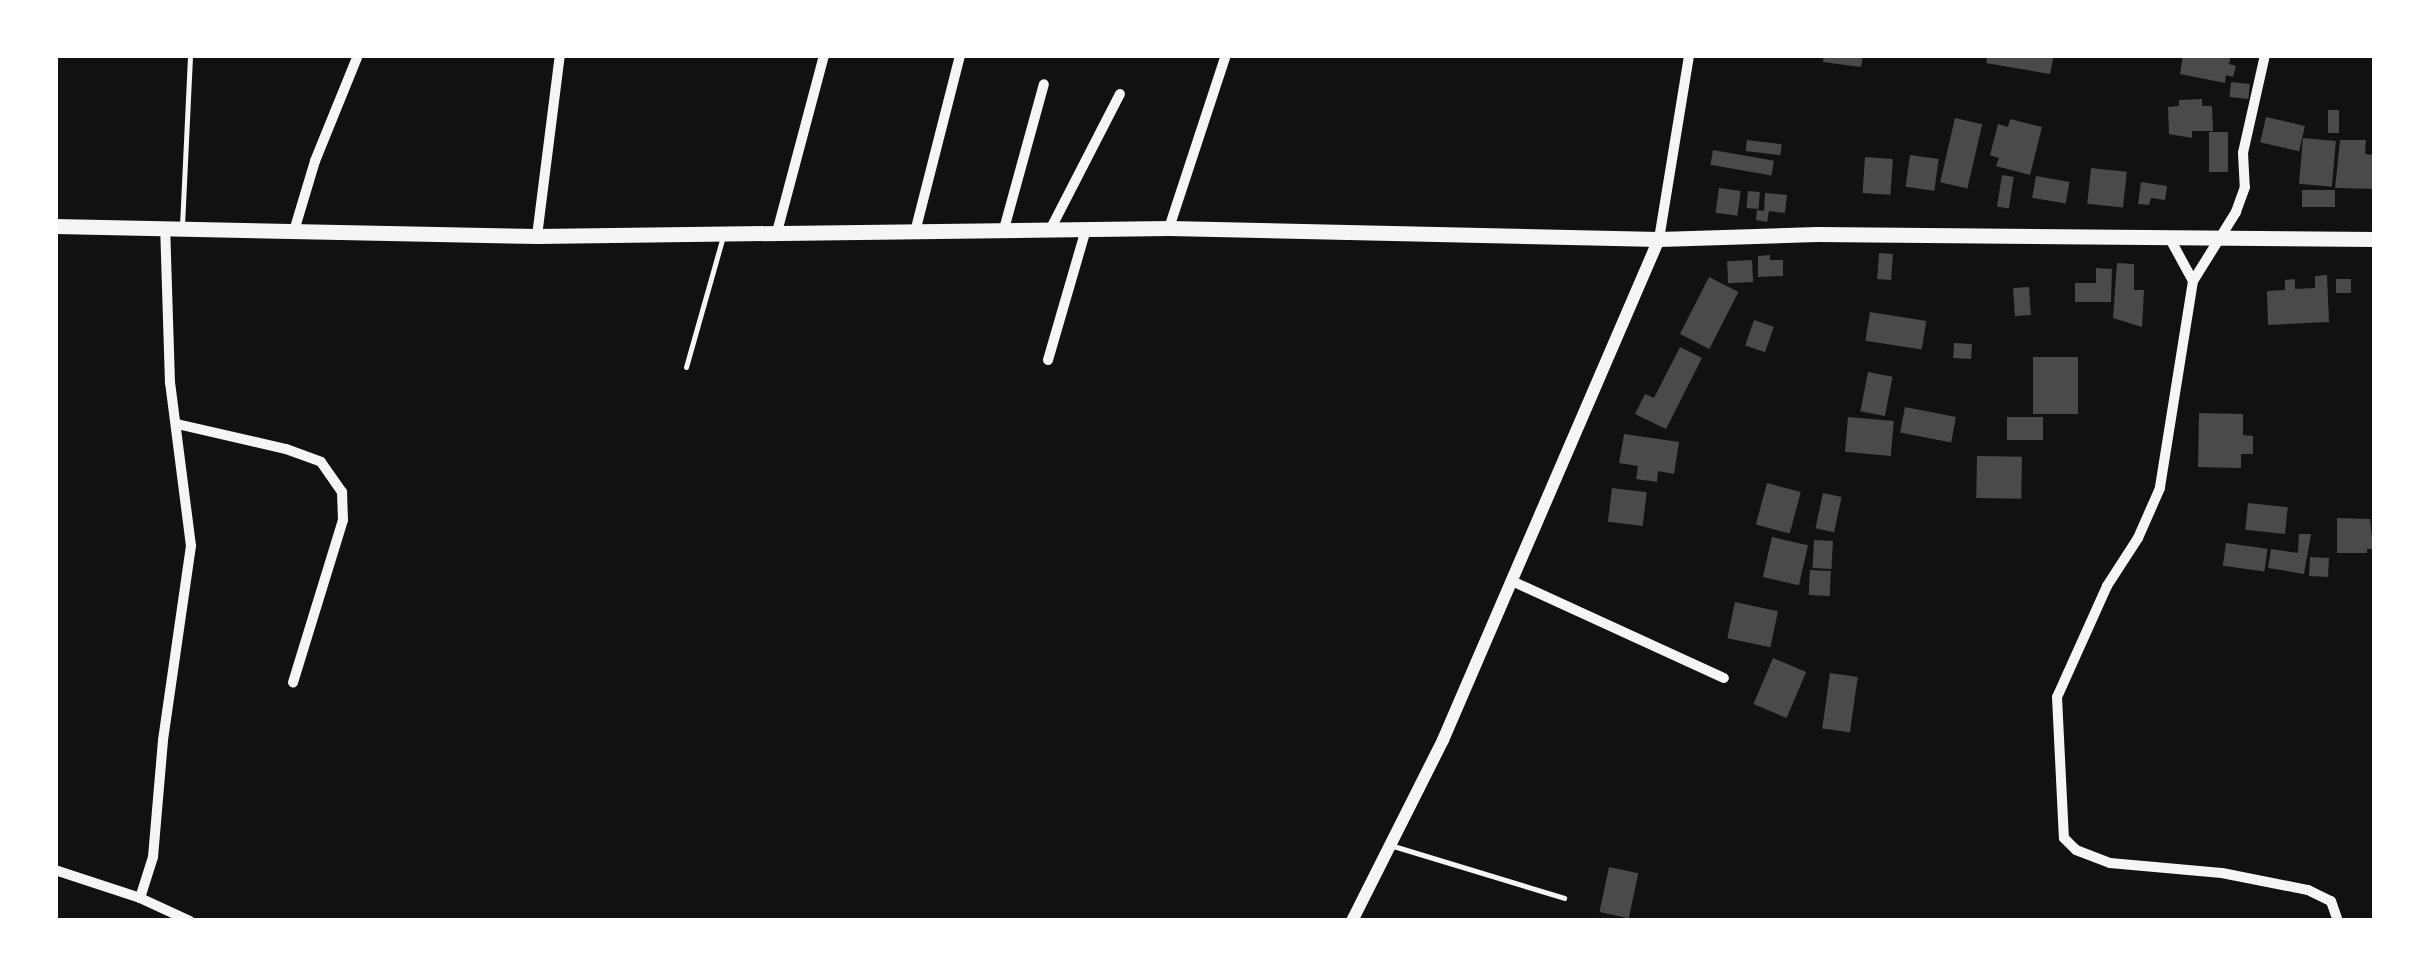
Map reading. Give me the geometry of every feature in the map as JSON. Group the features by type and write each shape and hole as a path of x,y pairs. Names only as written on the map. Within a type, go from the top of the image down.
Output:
{"main road":[{"path":"55,226 537,236 1169,228 1659,238 1818,234 2375,239"}],"street":[{"path":"294,231 315,161 358,55"},
{"path":"537,236 560,55"},
{"path":"776,232 824,55"},
{"path":"915,232 960,55"},
{"path":"1169,228 1226,55"},
{"path":"1352,921 1443,740 1659,238 1689,55"},
{"path":"2265,55 2243,153 2244,187 2236,212 2192,281 2160,488 2138,538 2106,586 2057,697 2064,838 2076,850 2110,863 2222,872 2308,890 2331,901 2338,921"},
{"path":"1004,229 1044,84"},
{"path":"1050,230 1120,94"},
{"path":"140,898 153,857 163,740 191,546 170,383 173,227"},
{"path":"1048,360 1086,230"},
{"path":"2169,237 2192,281"},
{"path":"177,424 286,449 321,462 342,492 344,520 293,683"},
{"path":"1512,581 1724,678"},
{"path":"55,870 140,898 190,921"}],"lane":[{"path":"173,227 190,55"},
{"path":"686,368 724,233"},
{"path":"1390,845 1564,898"}],"building":[{"path":"1824,55 1863,55 1861,67 1823,62"},
{"path":"1988,55 2054,55 2050,74 1986,63"},
{"path":"2183,55 2231,55 2229,64 2236,66 2233,77 2226,75 2225,83 2180,74"},
{"path":"2231,82 2250,84 2248,99 2229,97"},
{"path":"2202,99 2202,106 2212,106 2213,131 2192,131 2192,138 2169,134 2168,107 2179,106 2179,100"},
{"path":"2328,110 2339,110 2339,133 2328,133"},
{"path":"2266,117 2305,126 2299,151 2260,142"},
{"path":"1955,118 1982,124 1967,189 1940,182"},
{"path":"2010,119 2042,127 2030,175 1996,166 1999,158 1990,155 1998,124 2008,127"},
{"path":"2209,132 2228,132 2228,172 2209,172"},
{"path":"2303,138 2336,141 2332,187 2299,184"},
{"path":"1747,140 1782,144 1780,155 1746,151"},
{"path":"2340,140 2366,140 2365,154 2375,155 2375,189 2335,188"},
{"path":"1713,150 1774,161 1771,176 1710,165"},
{"path":"1910,155 1939,159 1934,191 1906,187"},
{"path":"1865,157 1893,159 1890,195 1862,193"},
{"path":"2091,168 2127,172 2123,208 2087,204"},
{"path":"2002,175 2014,177 2009,208 1997,207"},
{"path":"2036,176 2069,182 2066,204 2032,198"},
{"path":"2141,182 2167,186 2165,200 2151,198 2149,205 2138,204"},
{"path":"1719,188 1741,191 1737,216 1716,213"},
{"path":"2302,190 2335,190 2335,207 2302,207"},
{"path":"1748,191 1760,192 1758,209 1747,208"},
{"path":"1765,193 1787,195 1785,213 1769,211 1767,222 1756,220 1757,210 1764,211"},
{"path":"1879,253 1893,254 1891,280 1877,279"},
{"path":"1770,255 1770,260 1783,260 1783,276 1758,277 1758,256"},
{"path":"1752,260 1753,282 1728,283 1727,261"},
{"path":"2117,263 2134,264 2134,290 2144,290 2142,327 2113,318"},
{"path":"2096,268 2112,269 2111,302 2075,302 2075,283 2096,283"},
{"path":"2327,275 2329,322 2268,325 2267,291 2285,290 2285,280 2295,279 2295,289 2315,288 2315,276"},
{"path":"1709,277 1738,292 1709,349 1680,334"},
{"path":"2336,279 2351,279 2351,293 2336,293"},
{"path":"2029,287 2031,315 2015,316 2013,288"},
{"path":"1870,312 1926,321 1922,350 1865,341"},
{"path":"1754,320 1774,327 1765,352 1745,346"},
{"path":"1954,343 1972,344 1971,359 1953,358"},
{"path":"1680,347 1702,358 1666,429 1635,414 1645,394 1654,398"},
{"path":"2033,357 2078,357 2078,414 2033,414"},
{"path":"1868,372 1893,377 1885,416 1860,411"},
{"path":"1905,407 1956,417 1951,442 1900,433"},
{"path":"2199,413 2243,414 2243,435 2253,436 2253,454 2241,454 2241,468 2198,467"},
{"path":"1848,417 1894,421 1891,456 1845,452"},
{"path":"2007,417 2043,417 2043,440 2007,440"},
{"path":"1624,434 1679,442 1674,474 1658,471 1657,482 1636,479 1638,466 1619,463"},
{"path":"1977,456 2022,457 2021,499 1976,498"},
{"path":"1767,483 1801,492 1790,534 1756,525"},
{"path":"1612,488 1647,492 1643,526 1608,522"},
{"path":"1823,493 1842,497 1834,532 1816,528"},
{"path":"2248,503 2288,507 2285,534 2245,530"},
{"path":"2337,518 2370,519 2373,549 2367,549 2367,553 2337,553"},
{"path":"2299,534 2311,534 2304,574 2268,568 2271,549 2298,553"},
{"path":"1772,537 1808,545 1799,585 1763,577"},
{"path":"1814,540 1833,541 1832,569 1813,568"},
{"path":"2226,543 2268,549 2264,572 2223,566"},
{"path":"2310,557 2329,558 2328,577 2309,576"},
{"path":"1810,570 1831,571 1830,596 1809,595"},
{"path":"1735,602 1778,611 1770,647 1727,638"},
{"path":"1773,658 1806,672 1787,718 1753,704"},
{"path":"1830,673 1858,677 1850,732 1822,728"},
{"path":"1609,867 1638,873 1629,918 1599,912"}]}
